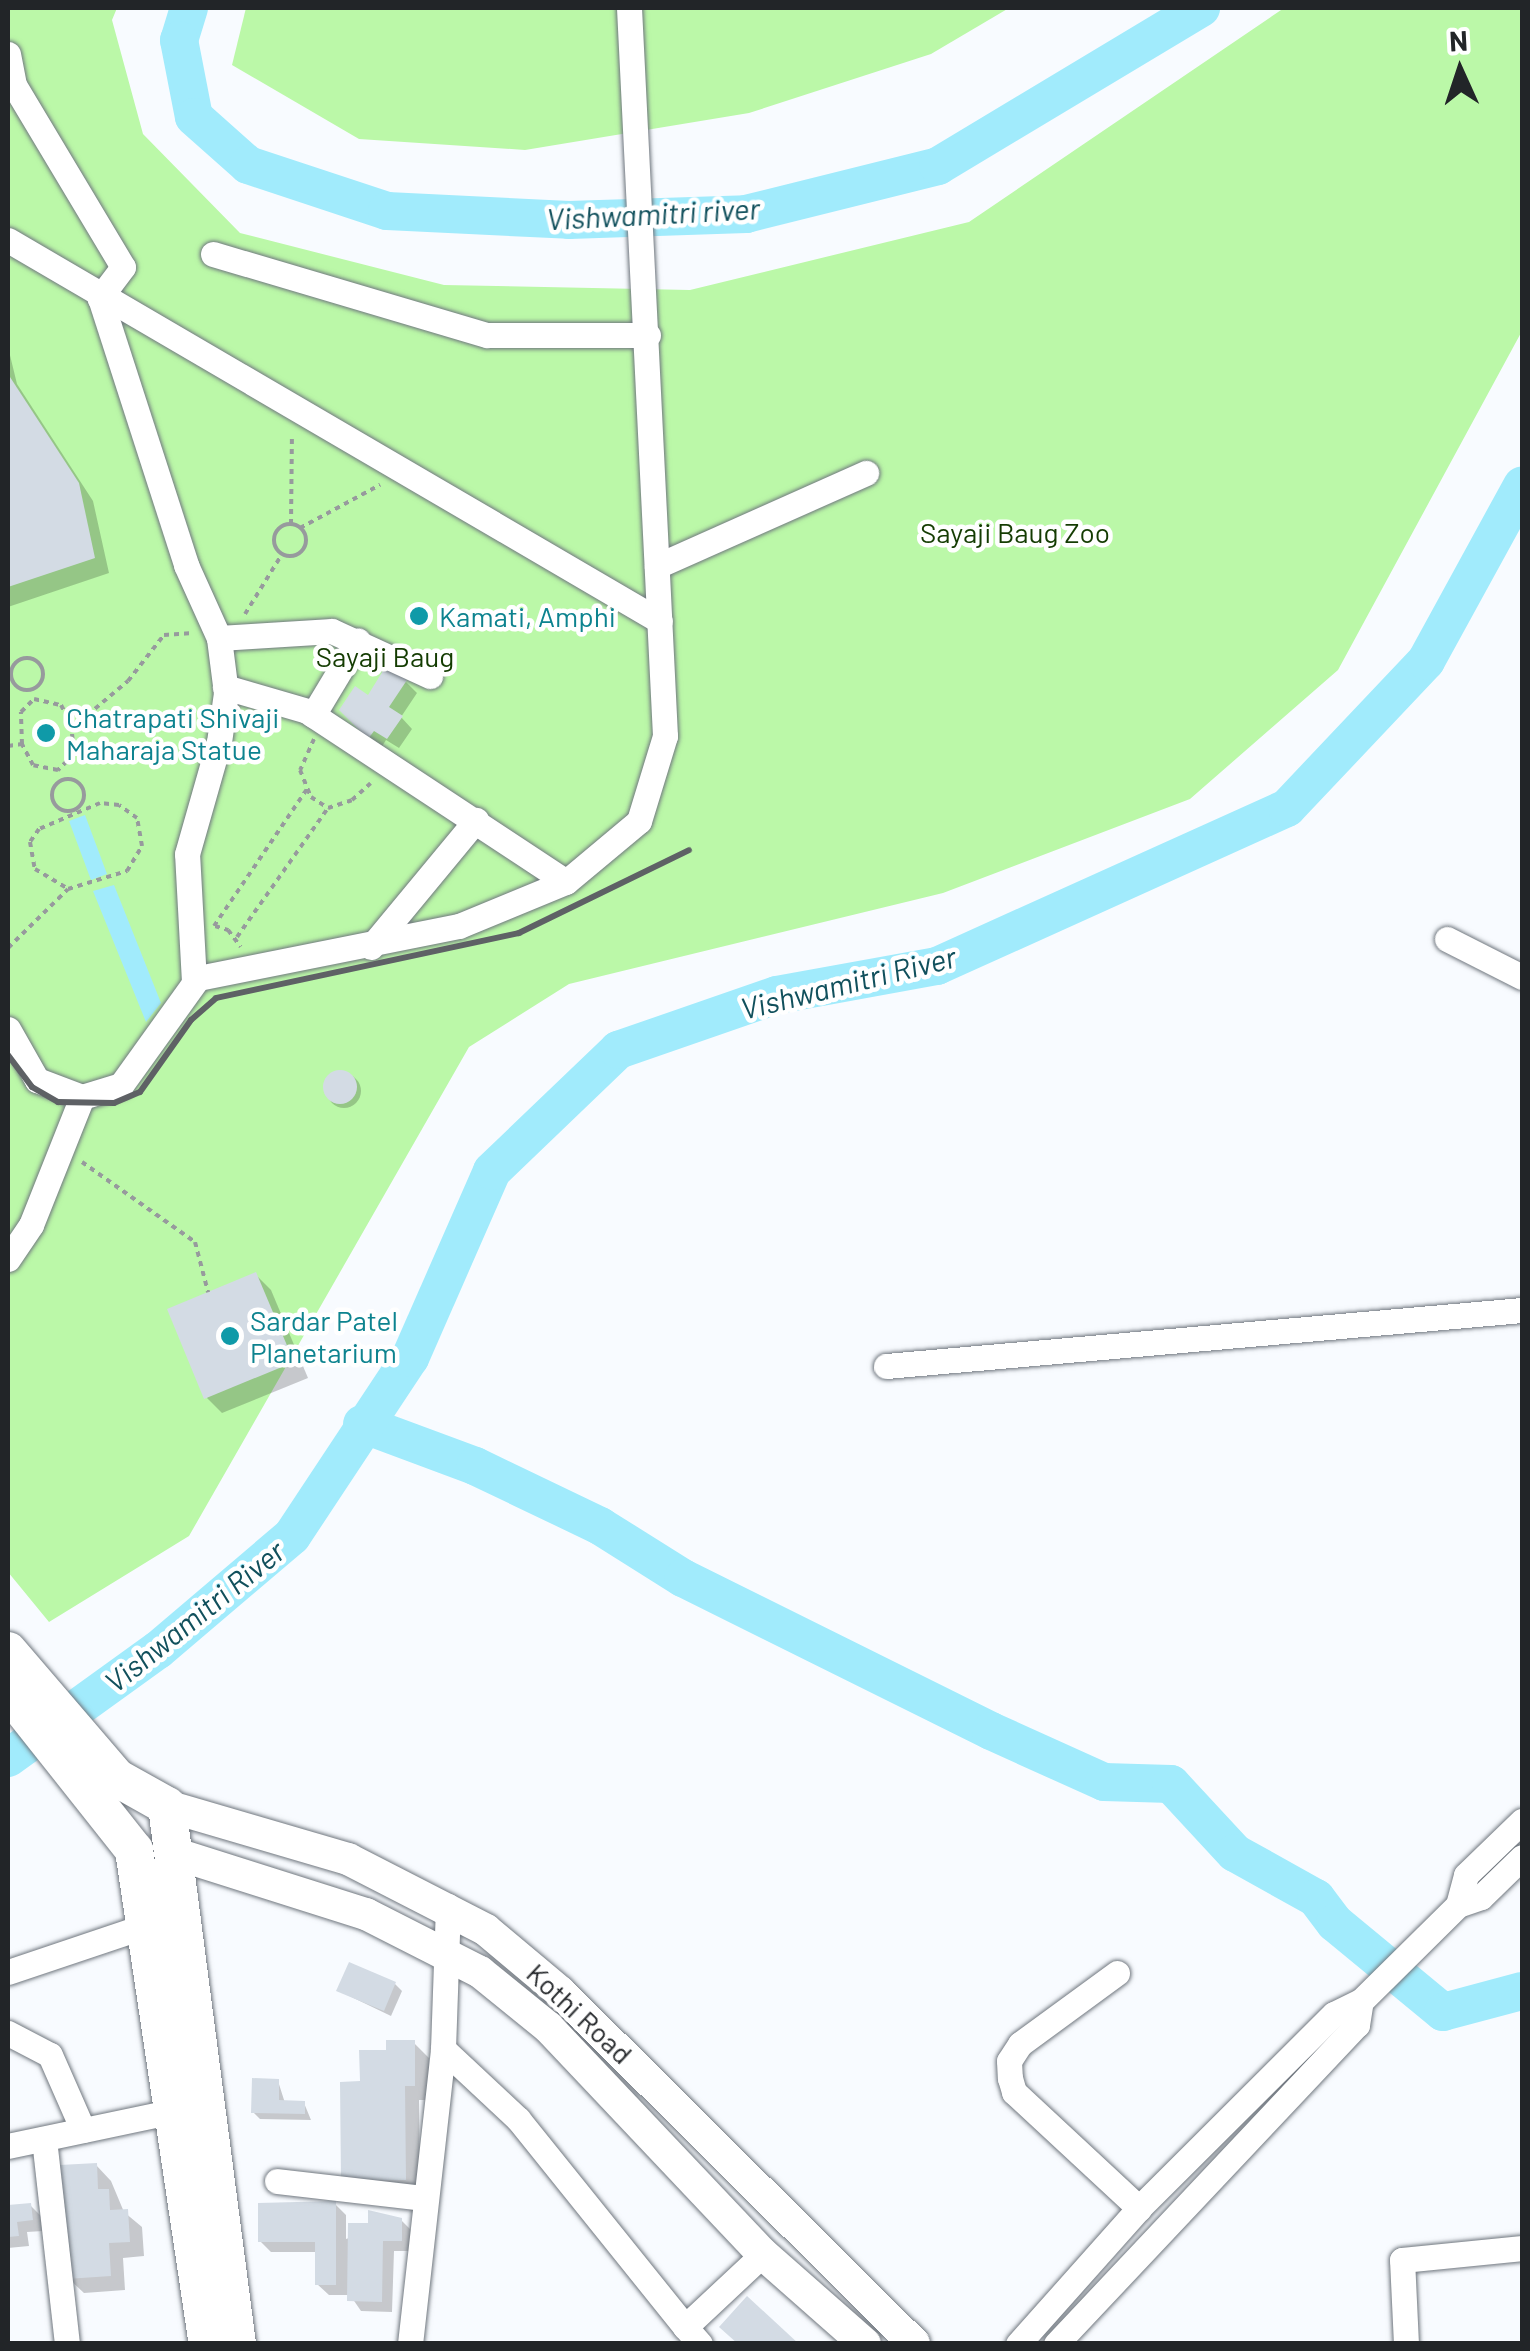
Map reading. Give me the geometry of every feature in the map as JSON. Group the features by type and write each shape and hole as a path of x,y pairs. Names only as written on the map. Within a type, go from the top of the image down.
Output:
{"highway":[{"path":"8,1650 115,1787 131,1841 148,1925 208,2344"},
{"path":"8,1691 115,1787 167,1806 237,2344"},
{"path":"131,1841 170,1852"}],"main road":[{"name":"Kothi Road","path":"167,1806 348,1860 448,1906 560,1992 914,2344"},
{"name":"Kothi Road","path":"170,1852 323,1898 443,1952 548,2027 763,2254 865,2344"}],"street":[{"path":"186,992 240,967 371,948 459,926 566,882 639,821 666,736 629,8"},
{"path":"8,54 14,85 124,268 100,298"},
{"path":"8,240 100,298 660,621"},
{"path":"213,254 486,334 648,335"},
{"path":"8,1029 37,1080 82,1097 106,1095 137,1063 186,992 201,929 187,854 219,742 225,688 221,636 186,565 100,298"},
{"path":"658,566 866,473"},
{"path":"221,636 332,630 430,676"},
{"path":"320,720 358,640"},
{"path":"225,688 320,720 566,882"},
{"path":"371,948 476,820"},
{"path":"1448,939 1522,977"},
{"path":"8,1259 32,1225 82,1097"},
{"path":"886,1366 1522,1310"},
{"path":"1458,1905 1466,1874 1522,1821"},
{"path":"1018,2344 1139,2208 1334,2014 1361,2001 1458,1905 1481,1897 1522,1857"},
{"path":"410,2344 423,2198 443,2050 443,1952 448,1906"},
{"path":"8,1972 148,1925"},
{"path":"1116,1972 1020,2044 1009,2060 1010,2078 1014,2092 1139,2208"},
{"path":"1056,2344 1357,2025 1361,2001"},
{"path":"8,2033 50,2055 83,2130"},
{"path":"443,2050 518,2119 692,2335 763,2254"},
{"path":"8,2146 174,2111"},
{"path":"44,2138 67,2344"},
{"path":"278,2181 423,2198"},
{"path":"1406,2344 1402,2260 1522,2248"}],"path":[{"path":"291,524 292,409"},
{"path":"300,528 402,472"},
{"path":"291,524 300,528"},
{"path":"282,554 274,535 291,524"},
{"path":"72,728 128,681 164,634 221,636 282,554 302,551 300,528"},
{"path":"22,659 37,662 43,670 30,690 20,688 12,676 22,659"},
{"path":"30,690 34,699"},
{"path":"34,699 61,705 72,728 74,754 58,770"},
{"path":"34,699 21,712 22,744 32,765 58,770"},
{"path":"320,720 300,770 307,789 328,808"},
{"path":"8,746 22,744"},
{"path":"240,967 237,937 328,808 352,800 387,762"},
{"path":"58,770 61,780"},
{"path":"61,780 83,788 74,810"},
{"path":"61,780 51,793 54,804 74,810"},
{"path":"237,937 201,929 307,789"},
{"path":"8,948 26,924 68,889 127,871 142,846 137,818 120,805 74,810 54,818 30,842 35,870 68,889"},
{"path":"62,1148 194,1242 208,1292"}],"green space":[{"name":"Sayaji Baug","path":"8,8 117,8 112,20 143,134 240,233 444,285 690,290 969,222 1284,8 1522,8 1522,331 1338,670 1190,799 943,893 569,984 469,1047 189,1536 49,1622 8,1572"},
{"path":"246,8 1009,8 931,54 749,113 525,150 359,139 232,65"}],"water":[{"path":"85,815 107,874 91,880 69,821"},
{"path":"114,885 161,1003 146,1022 93,891"}],"building":[{"path":"8,374 79,483 95,558 8,587"},
{"path":"386,666 407,680 389,707 403,716 387,739 374,731 368,739 339,710 355,686 368,695"},
{"path":"340,1070 352,1075 357,1087 352,1099 340,1104 328,1099 323,1087 328,1075"},
{"name":"Sardar Patel Planetarium","path":"256,1272 294,1362 204,1399 167,1309"},
{"path":"349,1962 396,1982 384,2011 336,1991"},
{"path":"386,2040 415,2040 415,2086 405,2086 406,2180 341,2181 340,2082 360,2081 359,2050 386,2050"},
{"path":"252,2078 279,2079 279,2100 305,2101 305,2114 251,2113"},
{"path":"97,2163 98,2189 109,2189 110,2210 128,2209 130,2242 109,2243 111,2276 66,2279 60,2165"},
{"path":"336,2201 336,2285 315,2285 315,2242 258,2242 258,2203"},
{"path":"31,2203 33,2220 17,2222 19,2236 8,2237 8,2205"},
{"path":"368,2210 402,2218 402,2241 383,2241 382,2302 347,2301 348,2223 368,2223"},
{"path":"747,2296 799,2344 738,2344 719,2327"}],"waterway":[{"name":"Vishwamitri river","path":"189,8 179,40 194,117 248,165 387,211 569,220 746,214 938,166 1201,8"},
{"name":"Vishwamitri River","path":"8,1758 158,1650 292,1536 410,1358 492,1171 618,1050 777,995 937,966 1287,808 1426,661 1522,486"},
{"path":"362,1424 475,1466 600,1526 683,1578 991,1731 1104,1782 1171,1784 1235,1853 1316,1898 1335,1923 1443,2012 1522,1991"}],"railway":[{"path":"8,1055 32,1087 58,1102 114,1103 140,1092 191,1020 216,998 519,933 689,850"}],"place":[{"name":"Kamati, Amphi","path":"419,616"},
{"name":"Chatrapati Shivaji Maharaja Statue","path":"46,733"},
{"name":"Sardar Patel Planetarium","path":"230,1336"}],"park label":[{"name":"Sayaji Baug Zoo","path":"1015,532"}]}
